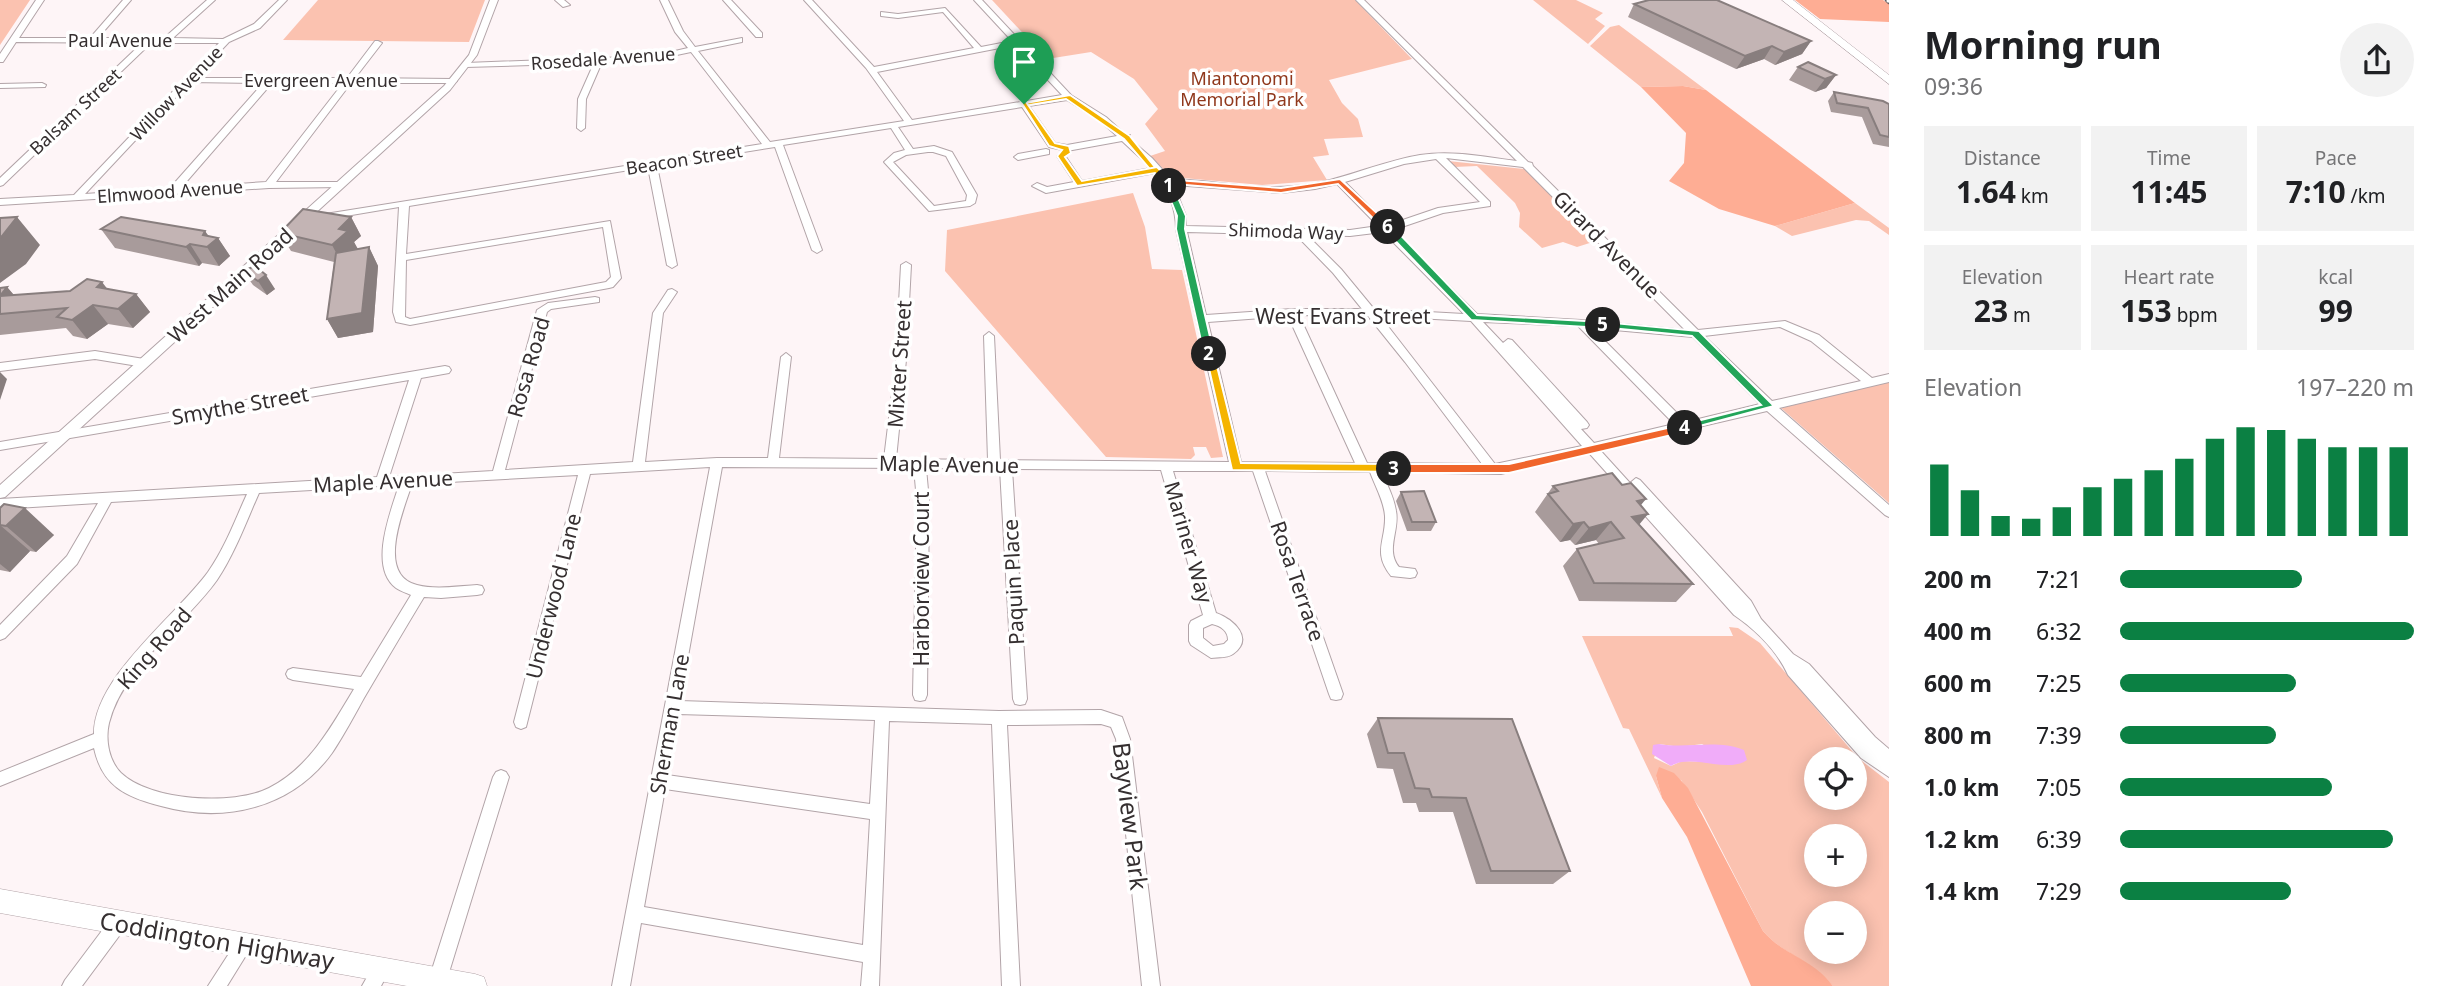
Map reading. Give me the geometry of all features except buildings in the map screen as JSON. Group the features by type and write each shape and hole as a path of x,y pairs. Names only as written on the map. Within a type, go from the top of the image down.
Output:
{"highway":[{"path":"1787,0 1889,80"},
{"name":"Coddington Highway","path":"0,901 245,944 376,977 438,979 475,986"}],"main road":[{"name":"West Main Road","path":"0,493 453,81 479,42 494,0"}],"street":[{"path":"0,60 40,0"},
{"path":"92,40 127,0"},
{"path":"167,40 211,0"},
{"name":"Willow Avenue","path":"77,197 225,41 257,26 283,0"},
{"path":"664,0 673,24 773,144 817,250"},
{"path":"727,0 758,34"},
{"path":"808,0 873,70 909,122"},
{"path":"978,0 1068,97 1127,137 1168,183 1181,216 1181,229 1236,467"},
{"name":"Girard Avenue","path":"1360,0 1769,406 1889,512"},
{"path":"884,14 898,16 945,10 980,50"},
{"name":"Paul Avenue","path":"14,40 225,41"},
{"name":"Balsam Street","path":"0,183 150,40"},
{"name":"Rosedale Avenue","path":"466,65 653,58 739,40"},
{"path":"873,70 1017,42"},
{"path":"269,185 378,43"},
{"path":"581,128 582,99 599,59"},
{"name":"Evergreen Avenue","path":"188,80 453,81"},
{"path":"173,191 269,81"},
{"path":"0,86 41,85"},
{"name":"Beacon Street","path":"301,221 1068,97"},
{"path":"1024,104 1049,148"},
{"path":"893,125 910,152"},
{"path":"1018,157 1049,148 1064,152 1127,137"},
{"path":"910,152 947,152 972,195 970,203 941,209 926,206 888,162 910,152"},
{"path":"1064,152 1080,184"},
{"path":"1168,183 1281,190 1342,181 1413,160 1438,156 1529,165"},
{"name":"Shimoda Way","path":"1181,229 1350,233 1393,226 1441,210 1487,204 1438,156"},
{"path":"652,164 673,265"},
{"path":"1037,186 1046,190 1157,170"},
{"path":"1342,181 1393,226 1480,319 1599,448 1736,608 1755,622 1788,658 1801,666 1870,742 1889,758"},
{"name":"Elmwood Avenue","path":"0,202 269,185 340,185"},
{"path":"401,258 607,223 616,278 609,285 417,321 400,320 401,258 404,204"},
{"path":"1298,232 1337,271 1492,469"},
{"name":"Mixter Street","path":"890,463 901,360 906,265"},
{"path":"638,467 658,313 672,292"},
{"name":"Rosa Road","path":"498,475 542,310 548,306 596,300"},
{"path":"1292,312 1391,516 1385,548 1388,560 1396,572 1410,573"},
{"name":"West Evans Street","path":"1201,319 1292,312 1370,312 1581,323 1695,333 1773,323 1790,325 1815,338 1870,382"},
{"path":"1581,323 1685,428"},
{"name":"Paquin Place","path":"989,336 1020,699"},
{"path":"0,367 95,355 144,363"},
{"path":"773,462 786,357"},
{"name":"Smythe Street","path":"0,446 445,370"},
{"path":"381,482 417,374"},
{"name":"Maple Avenue","path":"0,504 717,462 1492,469 1524,466 1889,377"},
{"name":"Sherman Lane","path":"621,986 717,462"},
{"name":"Harborview Court","path":"920,463 923,501 920,695"},
{"name":"Mariner Way","path":"1166,466 1211,618"},
{"name":"Rosa Terrace","path":"1258,467 1336,694"},
{"name":"Underwood Lane","path":"520,722 585,470"},
{"path":"407,480 389,534 387,565 406,586 420,592 477,590"},
{"name":"King Road","path":"100,738 104,718 116,691 133,668 191,605 215,573 255,489"},
{"path":"0,634 72,560 107,498"},
{"path":"0,779 100,738 110,772 138,791 220,807 246,804 279,791 317,760 420,592"},
{"path":"1788,658 1793,671 1861,748 1889,770"},
{"path":"293,674 365,684"},
{"name":"Bayview Park","path":"671,707 751,707 882,716 1101,717 1117,722 1123,740 1152,986"},
{"path":"870,986 882,716"},
{"path":"999,718 1011,986"},
{"path":"438,979 501,777"},
{"path":"660,781 879,813"},
{"path":"634,914 872,955"},
{"path":"71,986 119,922"},
{"path":"217,986 245,944"}],"green space":[{"path":"0,0 30,0 0,45"},
{"path":"318,0 485,0 469,42 283,40"},
{"name":"Miantonomi Memorial Park","path":"992,0 1355,0 1412,59 1329,80 1342,103 1358,119 1363,137 1324,139 1329,155 1313,157 1327,180 1262,185 1172,177 1150,156 1165,151 1145,124 1158,109 1134,79 1091,52 1047,59"},
{"path":"1533,0 1576,0 1603,13 1595,19 1605,26 1588,44"},
{"path":"1619,25 1706,90 1683,86 1641,87 1590,46 1610,27"},
{"path":"1448,161 1524,169 1596,241 1577,247 1563,242 1542,248 1519,227 1520,213 1515,203 1477,166 1454,167"},
{"path":"1133,193 1145,227 1152,269 1182,270 1223,457 1211,458 1206,447 1193,447 1195,455 1191,459 1106,457 945,271 947,230"},
{"path":"1855,203 1889,228 1889,235 1869,221 1856,220 1792,236 1775,226"},
{"path":"1889,382 1889,503 1781,408"},
{"path":"1729,627 1738,628 1760,643 1849,747 1804,747 1804,810 1867,810 1867,765 1889,782 1889,986 1833,986 1807,964 1867,964 1867,901 1804,901 1804,962 1779,946 1763,931 1702,812 1681,780 1656,776 1662,798 1629,729 1623,728 1582,636 1733,636","holes":["1659,744 1680,747 1702,744 1736,763 1682,761 1671,766 1654,758"]}],"shaded area":[{"path":"1795,0 1883,0 1889,4 1889,22 1820,19"},
{"path":"1683,86 1706,90 1855,203 1775,226 1719,209 1669,181 1684,163 1686,133 1641,87"},
{"path":"1653,745 1734,747 1744,750 1747,760 1730,765 1689,762 1671,766 1652,754"},
{"path":"1659,767 1674,773 1688,788 1763,931 1804,964 1816,969 1833,986 1751,986 1687,837 1662,798 1656,776"}],"route":[{"path":"1024,104 1052,145 1060,145 1068,150 1061,156 1080,184 1157,170 1168,183 1203,184 1245,190 1297,189 1340,181 1389,228 1474,318 1581,323 1695,333 1769,406 1509,469 1236,467 1181,229 1181,216 1168,183 1149,160 1127,137 1103,118 1068,97 1024,104"}]}
